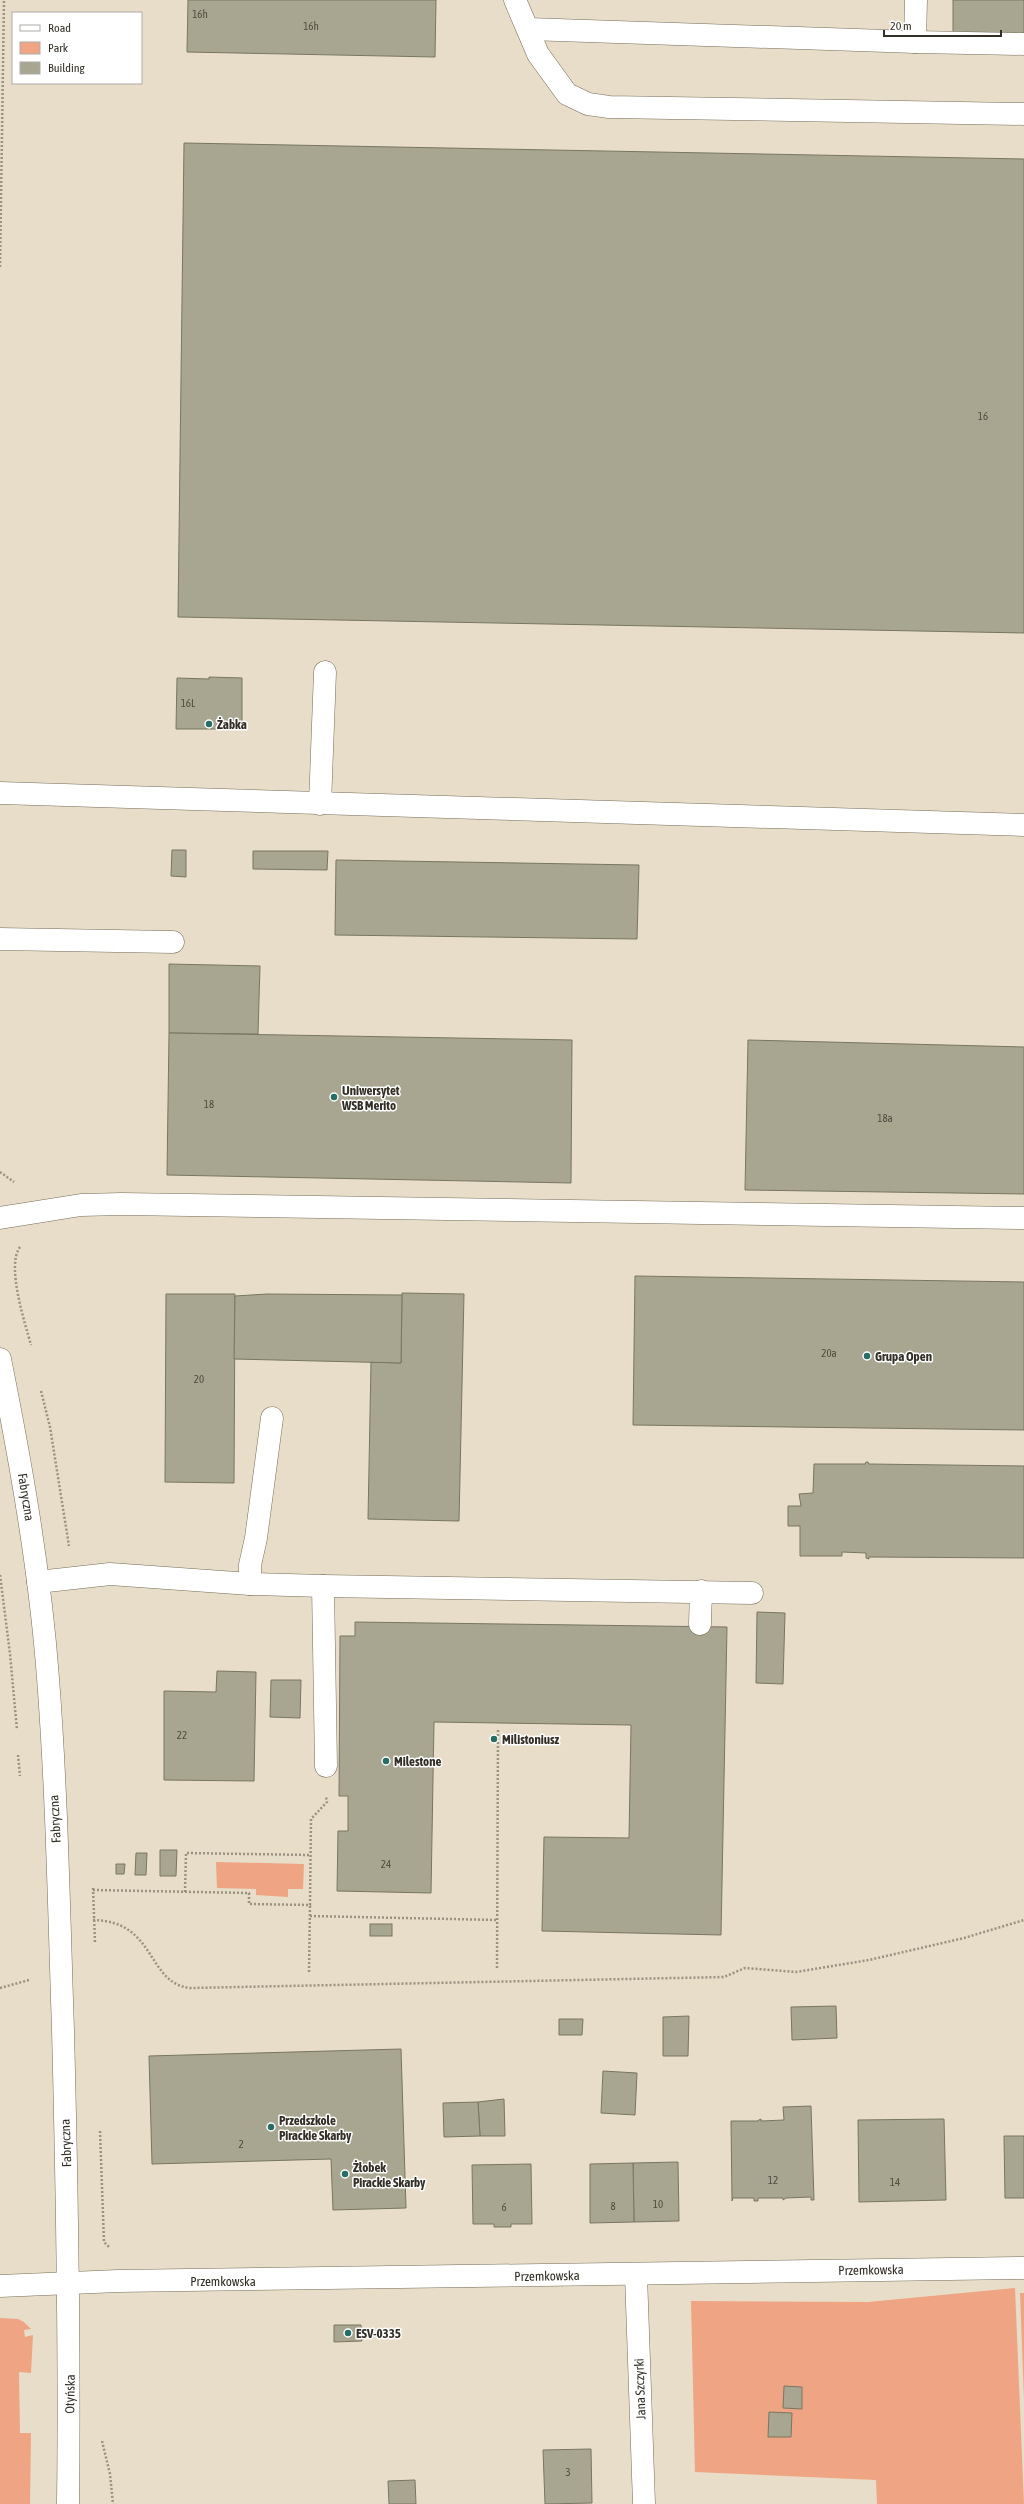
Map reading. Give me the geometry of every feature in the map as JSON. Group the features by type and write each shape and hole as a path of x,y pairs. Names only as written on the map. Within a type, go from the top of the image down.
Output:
{"street":[{"path":"515,0 538,54 567,94 588,104 617,107 1024,114"},
{"path":"915,42 916,0"},
{"path":"528,29 915,42 1024,44"},
{"path":"320,804 325,672"},
{"path":"0,793 1024,825"},
{"path":"0,939 173,942"},
{"path":"0,1218 81,1204 1024,1218"},
{"name":"Fabryczna","path":"0,1359 23,1477 38,1582 48,1678 56,1827 70,2284"},
{"path":"250,1584 250,1565 256,1538 272,1418"},
{"path":"38,1582 110,1574 250,1584 752,1593"},
{"path":"323,1586 326,1766"},
{"path":"700,1624 701,1592"},
{"name":"Przemkowska","path":"0,2286 1024,2268"},
{"name":"Jana Szczyrki","path":"636,2275 644,2504"},
{"name":"Otyńska","path":"68,2504 70,2284"}],"path":[{"path":"0,267 4,0"},
{"path":"24,1242 16,1253 15,1270 32,1350"},
{"path":"41,1388 50,1427 74,1577"},
{"path":"0,1576 10,1654 17,1731"},
{"path":"497,1968 498,1730"},
{"path":"18,1747 20,1778"},
{"path":"309,1972 311,1819 327,1802 326,1766"},
{"path":"185,1892 186,1853 310,1854"},
{"path":"93,1890 249,1893 249,1904 310,1905"},
{"path":"310,1916 497,1920"},
{"path":"94,1920 112,1921 129,1930 143,1943 163,1974 172,1982 190,1988 724,1977 745,1968 796,1972 869,1960 964,1938 1024,1920"},
{"path":"29,1972 30,1988"}],"green space":[{"path":"216,1862 304,1864 303,1889 288,1889 288,1897 256,1895 256,1889 217,1888"},
{"path":"1015,2288 1024,2504 877,2504 876,2480 695,2472 691,2301 868,2302"},
{"path":"1020,2293 1024,2293 1024,2399"},
{"path":"0,2318 18,2319 24,2322 31,2329 24,2330 25,2337 33,2335 31,2373 19,2372 20,2433 31,2433 30,2504 0,2504"}],"building":[{"path":"188,0 436,0 435,57 187,52"},
{"path":"953,0 1024,0 1024,36 953,35"},
{"path":"184,143 1024,159 1024,633 178,617"},
{"path":"209,677 242,678 242,729 176,729 177,678 209,679"},
{"path":"172,850 186,850 186,877 171,876"},
{"path":"253,851 328,851 327,870 253,869"},
{"path":"336,860 639,865 637,939 335,935"},
{"path":"169,964 260,966 258,1034 169,1033"},
{"name":"Uniwersytet WSB Merito","path":"169,1033 572,1040 571,1183 167,1175"},
{"path":"748,1040 1024,1047 1024,1194 745,1190"},
{"path":"635,1276 1024,1282 1024,1430 633,1425"},
{"path":"402,1293 464,1294 459,1521 368,1519 371,1362 401,1363"},
{"path":"166,1294 235,1294 234,1483 165,1482"},
{"path":"267,1294 402,1295 401,1363 234,1359 235,1296"},
{"path":"866,1462 869,1464 1024,1466 1024,1558 869,1557 869,1559 866,1558 866,1553 842,1552 842,1556 800,1556 800,1526 788,1526 788,1506 801,1506 799,1494 813,1493 814,1464 865,1464"},
{"path":"757,1612 785,1613 783,1684 756,1683"},
{"name":"Milestone","path":"355,1622 727,1627 721,1935 542,1931 544,1837 629,1838 631,1725 434,1722 431,1893 337,1891 338,1831 348,1831 348,1796 339,1796 340,1636 355,1636"},
{"path":"217,1671 256,1672 254,1781 164,1780 164,1691 216,1692"},
{"path":"271,1680 301,1680 300,1718 270,1717"},
{"path":"160,1850 177,1850 176,1876 160,1876"},
{"path":"136,1853 147,1853 146,1875 135,1875"},
{"path":"116,1864 125,1864 124,1874 116,1874"},
{"path":"370,1924 392,1924 392,1936 370,1936"},
{"path":"836,2006 837,2038 792,2040 791,2007"},
{"path":"689,2016 688,2056 663,2056 663,2017"},
{"path":"559,2019 583,2019 582,2035 559,2035"},
{"path":"401,2049 406,2208 333,2210 331,2159 152,2164 149,2056"},
{"path":"603,2071 637,2073 635,2115 601,2113"},
{"path":"504,2099 505,2136 480,2136 478,2102"},
{"path":"478,2102 480,2136 444,2137 443,2103"},
{"path":"811,2106 814,2200 811,2200 811,2197 786,2198 783,2200 783,2198 758,2198 758,2201 754,2201 754,2198 733,2198 732,2201 731,2121 757,2121 761,2119 761,2121 784,2120 783,2107"},
{"path":"944,2119 946,2200 859,2202 858,2120"},
{"path":"1004,2136 1024,2136 1024,2198 1005,2198"},
{"path":"678,2162 679,2221 634,2222 633,2163"},
{"path":"633,2163 634,2222 590,2223 590,2164"},
{"path":"531,2164 532,2224 511,2224 511,2227 494,2227 494,2224 473,2224 472,2165"},
{"name":"ESV-0335","path":"334,2325 361,2325 362,2341 334,2342"},
{"path":"784,2386 802,2387 802,2409 783,2408"},
{"path":"769,2412 792,2413 791,2437 768,2437"},
{"path":"591,2449 592,2503 545,2504 543,2450"},
{"path":"415,2480 416,2504 389,2504 388,2481"}],"place":[{"name":"Żabka","path":"209,724"},
{"name":"Uniwersytet WSB Merito","path":"334,1097"},
{"name":"Grupa Open","path":"867,1356"},
{"name":"Milistoniusz","path":"494,1739"},
{"name":"Milestone","path":"386,1761"},
{"name":"Przedszkole Pirackie Skarby","path":"271,2127"},
{"name":"Żłobek Pirackie Skarby","path":"345,2174"},
{"name":"ESV-0335","path":"348,2333"}]}
